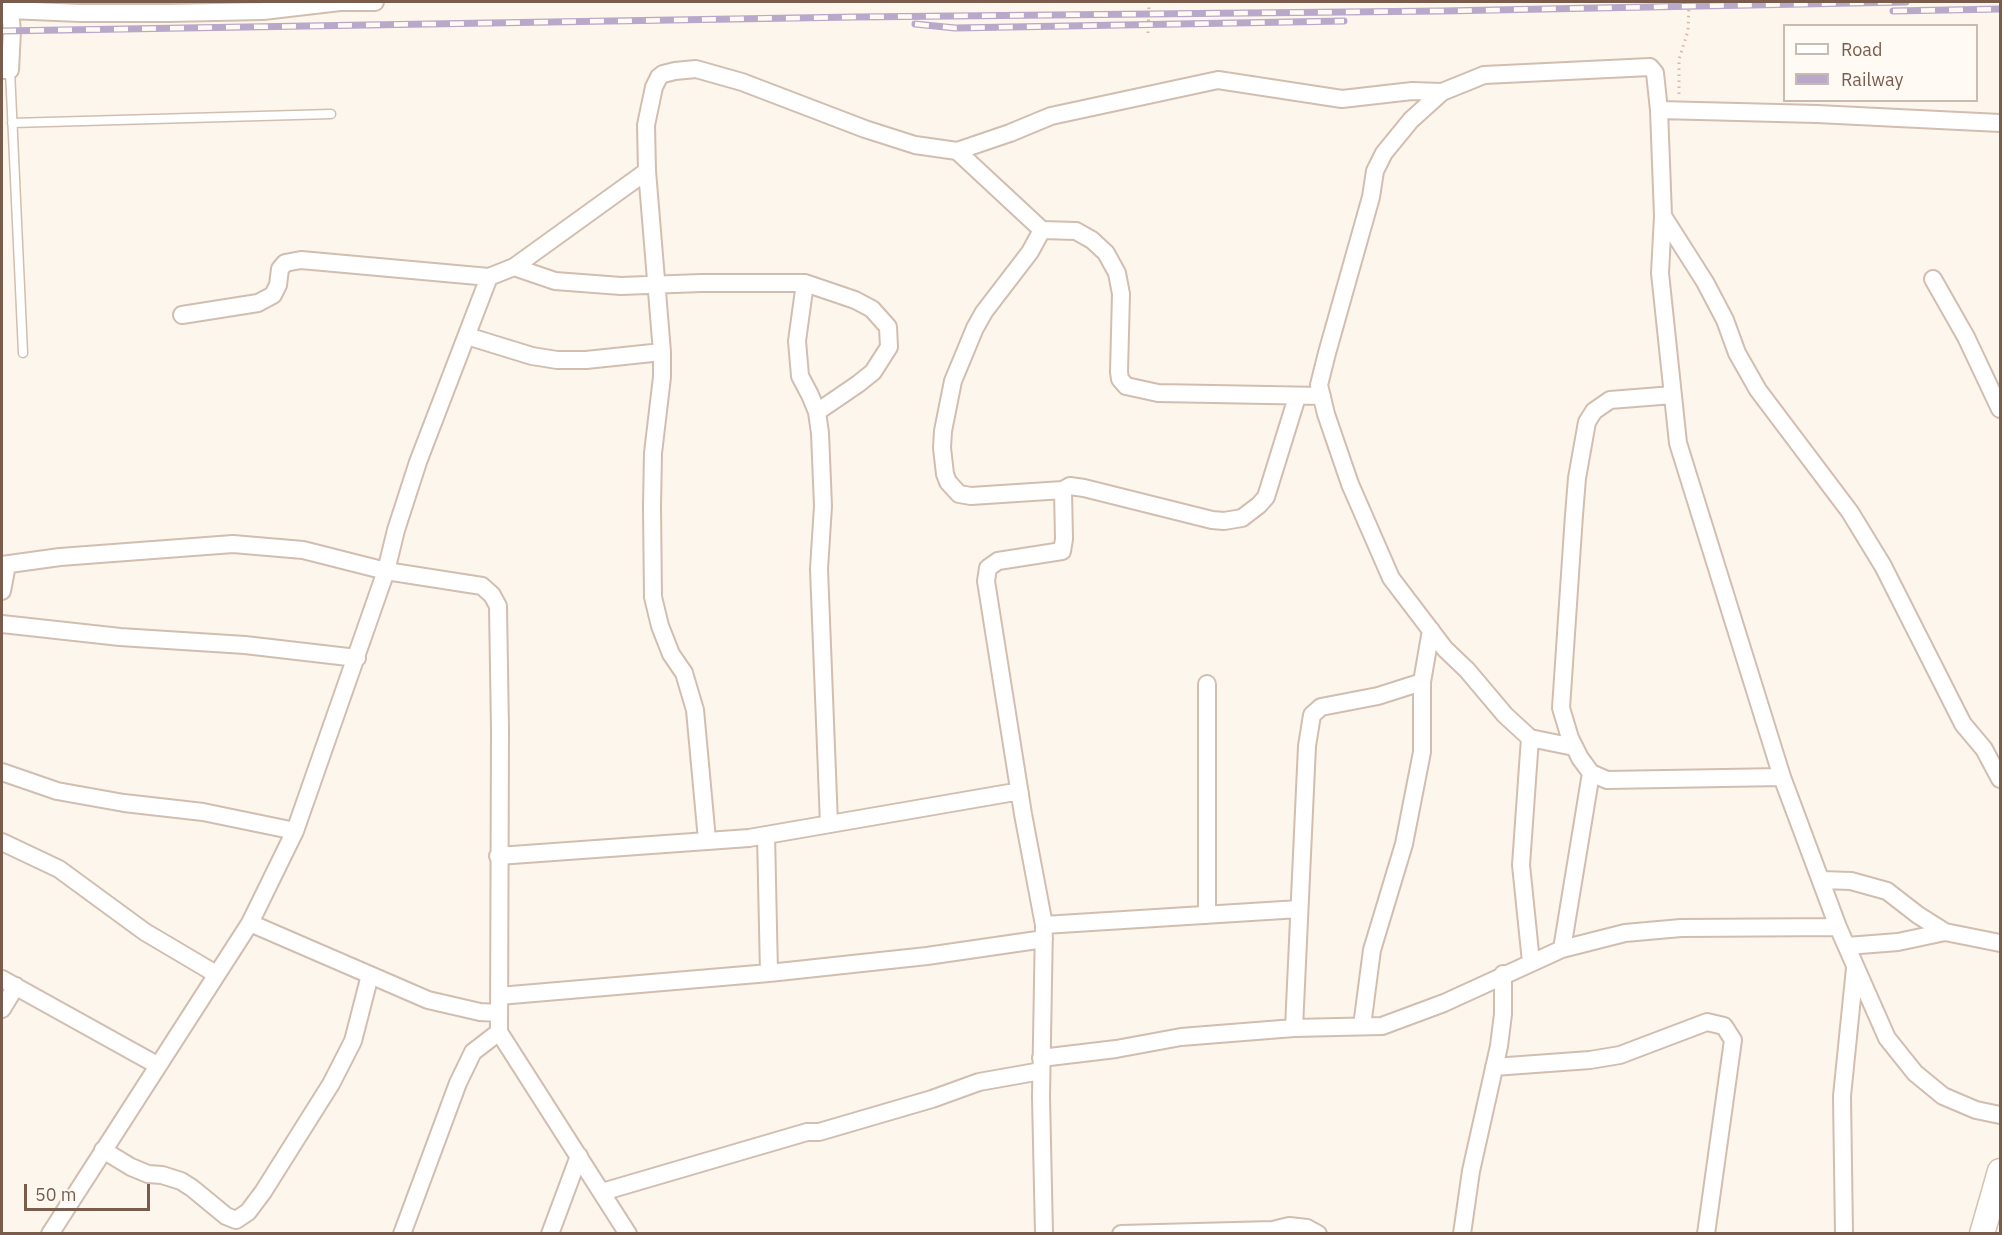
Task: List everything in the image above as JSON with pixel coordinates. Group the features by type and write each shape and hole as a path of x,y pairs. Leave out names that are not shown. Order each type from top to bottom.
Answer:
{"street":[{"path":"6,70 12,31 9,6 80,13 169,13 263,11 340,2 375,2"},
{"path":"1574,747 1530,738 1505,715 1467,670 1445,650 1391,578 1350,484 1326,414 1319,385 1371,197 1375,171 1384,153 1411,120 1442,92 1484,75 1650,67 1655,73 1659,110 1663,216 1660,273 1678,443 1782,777 1838,927 1887,1038 1914,1073 1943,1096 1976,1110 2001,1114"},
{"path":"707,840 693,701 684,673 670,654 653,597 653,453 662,377 662,352 647,171 646,125 654,87 663,74 696,69 741,82 915,146 957,151 1051,116 1218,80 1342,99 1412,91 1442,92"},
{"path":"1659,110 1817,114 2001,123"},
{"path":"957,151 1042,230 1076,231 1092,240 1106,253 1117,273 1121,294 1119,372 1120,379 1126,386 1158,393 1322,396"},
{"path":"182,315 258,303 273,295 278,285 280,269 285,263 302,260 489,277 514,267 647,171"},
{"path":"1663,216 1706,282 1725,320 1737,353 1758,390 1850,512 1883,566 1963,724 1984,749 2001,779"},
{"path":"1042,230 1030,252 984,312 953,381 942,448 945,474 948,482 959,494 971,496 1063,490 1070,486 1212,520 1242,518 1266,497 1297,397"},
{"path":"514,267 555,281 621,286 805,283 855,300 872,309 888,327 889,347 873,372 817,412"},
{"path":"50,1233 250,923 295,831 386,571 404,503 489,277"},
{"path":"1933,279 1966,337 2001,409"},
{"path":"805,283 797,341 800,376 817,412 821,456 823,506 819,569 830,824"},
{"path":"467,336 532,356 557,360 586,360 662,352"},
{"path":"1672,395 1610,400 1594,411 1587,422 1577,478 1562,708 1570,738 1591,773 1607,780 1782,777"},
{"path":"1044,1233 1041,1064 1044,932 986,581 988,568 998,561 1062,550 1064,539 1063,490"},
{"path":"2,591 4,565 60,557 233,544 303,550 386,571 482,586 492,595 498,606 500,730 499,1032 628,1233"},
{"path":"2,624 120,637 245,645 357,658"},
{"path":"1362,1026 1372,950 1404,844 1422,752 1422,682 1431,630"},
{"path":"1294,1028 1307,746 1312,715 1321,707 1378,696 1422,682"},
{"path":"1207,684 1207,915"},
{"path":"1530,738 1521,865 1531,962"},
{"path":"2,772 57,791 124,803 203,812 295,831"},
{"path":"1562,949 1591,773"},
{"path":"498,856 766,835 1020,793"},
{"path":"766,835 769,974"},
{"path":"2,842 59,868 145,932 216,974"},
{"path":"1821,880 1851,880 1887,891 1945,932 2001,943"},
{"path":"250,923 428,1000 480,1012 499,1005 927,956 1044,932 1207,915 1299,909"},
{"path":"602,1192 807,1132 819,1132 1041,1064 1181,1037 1294,1028 1382,1026 1444,1003 1503,974 1562,949 1625,933 1681,928 1838,927"},
{"path":"1847,946 1898,942 1945,932"},
{"path":"1844,1233 1842,1096 1855,967"},
{"path":"1462,1233 1471,1171 1499,1046 1503,1014 1503,974"},
{"path":"103,1150 131,1167 148,1174 162,1175 181,1181 226,1216 236,1220 248,1212 263,1192 331,1084 353,1041 369,975"},
{"path":"2,1009 9,983 158,1065"},
{"path":"1494,1067 1590,1060 1620,1055 1707,1022 1724,1026 1733,1040 1706,1233"},
{"path":"402,1233 458,1083 473,1052 499,1032"},
{"path":"550,1233 579,1156"},
{"path":"1982,1233 1999,1180"},
{"path":"1121,1233 1274,1230 1289,1226 1307,1228 1318,1233"}],"lane":[{"path":"6,70 12,123 23,353"},
{"path":"12,123 331,114"}],"path":[{"path":"1678,111 1679,59 1688,31 1689,2"},
{"path":"1148,33 1149,5"}],"railway":[{"path":"2,31 855,17 1442,11 1906,2"},
{"path":"1893,11 2000,9"},
{"path":"915,24 955,28 1344,21"}]}
